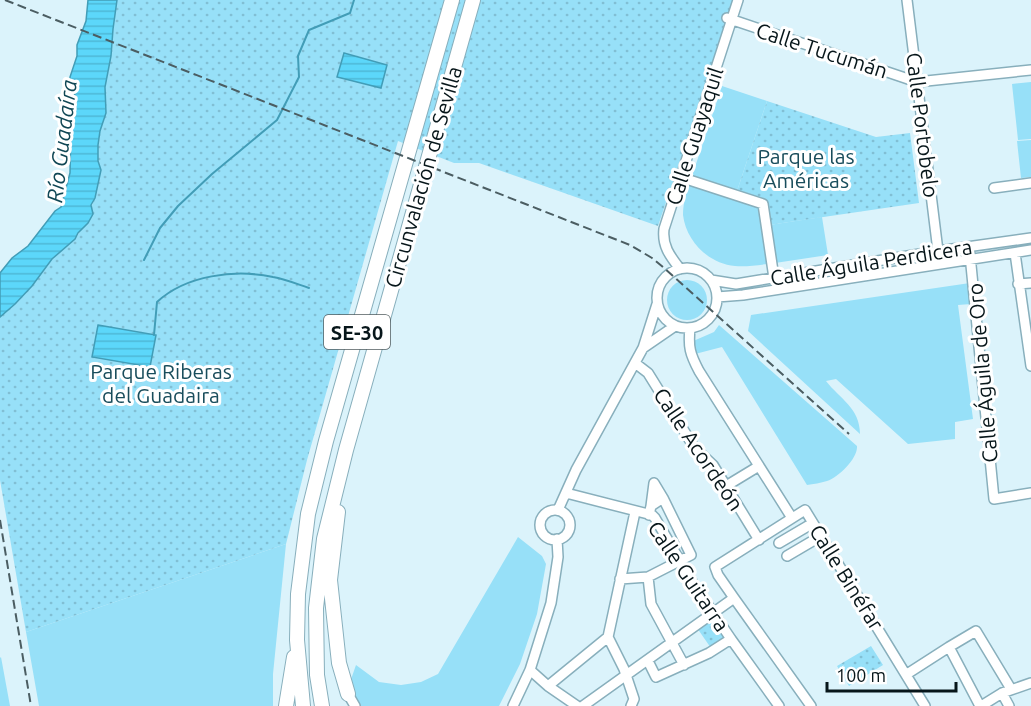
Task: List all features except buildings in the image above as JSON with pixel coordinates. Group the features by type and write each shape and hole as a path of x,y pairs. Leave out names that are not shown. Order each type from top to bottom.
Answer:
{"highway":[{"name":"Circunvalación de Sevilla","path":"303,706 297,640 298,594 308,514 326,441 452,0"},
{"name":"Circunvalación de Sevilla","path":"322,706 317,675 316,608 324,539 346,450 472,0"},
{"path":"346,450 330,580 339,663 351,700"},
{"path":"286,706 297,640"}],"street":[{"name":"Calle Guayaquil","path":"680,269 668,252 663,238 664,229 729,19 738,0"},
{"name":"Calle Portobelo","path":"908,0 938,251"},
{"name":"Calle Tucumán","path":"729,19 917,82"},
{"path":"917,82 1031,70"},
{"path":"680,177 763,204 774,278"},
{"path":"994,188 1031,183"},
{"name":"Calle Águila Perdicera","path":"711,280 736,284 1031,238"},
{"name":"Calle Águila de Oro","path":"969,247 994,499 1031,493"},
{"name":"Calle Águila Perdicera","path":"717,297 743,295 1031,250"},
{"path":"1015,253 1031,366"},
{"path":"689,268 705,274 711,280 717,297 716,306 712,314 699,326 682,328 675,326 660,314 657,304 659,286 671,272 689,268"},
{"path":"1018,284 1031,283"},
{"path":"558,510 576,470 643,348 657,304"},
{"path":"643,348 675,326"},
{"path":"690,328 688,344 699,371 792,518 714,567 812,706"},
{"name":"Calle Acordeón","path":"635,363 648,373 694,447 708,459 759,540"},
{"path":"726,486 759,466"},
{"path":"620,579 648,577 691,555 654,483 650,510"},
{"name":"Calle Guitarra","path":"566,493 635,512 650,510 713,613 779,706"},
{"path":"650,510 663,498"},
{"path":"558,510 567,516 570,525 567,534 563,537 549,538 540,528 540,523 544,514 558,510"},
{"name":"Calle Binéfar","path":"792,518 805,510 925,706"},
{"path":"631,706 634,699 626,675 608,637 635,512"},
{"path":"779,543 813,523"},
{"path":"787,556 821,536"},
{"path":"513,706 530,670 553,591 558,557 557,539"},
{"path":"648,577 651,604 684,665"},
{"path":"583,706 734,598"},
{"path":"906,674 976,631 1011,689"},
{"path":"548,686 608,637"},
{"path":"648,661 656,677 709,653 731,639"},
{"path":"950,648 980,706 1002,693 1031,683"},
{"path":"530,670 577,706"},
{"path":"1002,693 1008,706"}],"green space":[{"name":"Parque Riberas del Guadaira","path":"117,0 734,0 658,226 479,163 454,163 398,141 307,460 286,544 26,632 0,480 0,317 32,286 52,259 75,239 82,229 95,198 101,170 98,161 98,145 106,113 105,87"},
{"path":"1031,82 1031,139 1018,140 1012,84"},
{"path":"722,86 767,101 737,191 692,176"},
{"name":"Parque las Américas","path":"767,101 876,137 910,133 919,203 769,225 766,200 737,191"},
{"path":"1031,140 1031,177 1021,178 1017,141"},
{"path":"689,183 758,207 768,264 735,266 725,264 700,250 689,234 683,215"},
{"path":"822,217 828,255 775,263 769,225"},
{"path":"687,280 695,281 701,286 706,292 706,308 701,314 695,319 687,320 679,319 673,314 668,308 667,300 668,292 673,286 679,281"},
{"path":"970,283 971,304 958,305 973,419 955,422 955,439 908,444 836,379 826,381 857,417 860,434 748,331 751,315"},
{"path":"719,325 857,446 851,461 837,476 827,481 807,485 722,347 695,354 691,342 714,332"},
{"path":"518,537 542,556 546,564 537,614 520,664 499,706 360,706 349,685 356,665 379,682 401,685 421,682 438,674"},
{"path":"286,544 273,674 273,706 39,706 26,632"},
{"path":"713,613 731,639 713,651 695,625"},
{"path":"871,646 883,665 849,686 837,666"},
{"path":"1,657 10,706 0,706"}],"shaded area":[{"path":"88,0 117,0 105,87 106,113 98,145 98,161 101,170 95,198 91,205 93,214 75,239 52,259 32,286 0,317 0,273 12,258 28,246 55,211 61,207 70,173 71,123 76,97 71,88 70,77 77,56 77,45 86,21"},
{"path":"344,53 387,65 381,88 337,77"},
{"path":"98,325 156,335 150,367 92,357"}],"waterway":[{"path":"144,260 160,228 178,206 212,174 277,120 299,77 298,56 309,30 350,13 354,0"},
{"path":"154,335 157,302 169,293 196,280 227,274 258,275 282,279 309,288"}],"railway":[{"path":"5,0 630,245 663,267 849,434"},
{"path":"0,520 31,706"}],"water label":[{"name":"Río Guadaíra","path":"61,141"}]}
